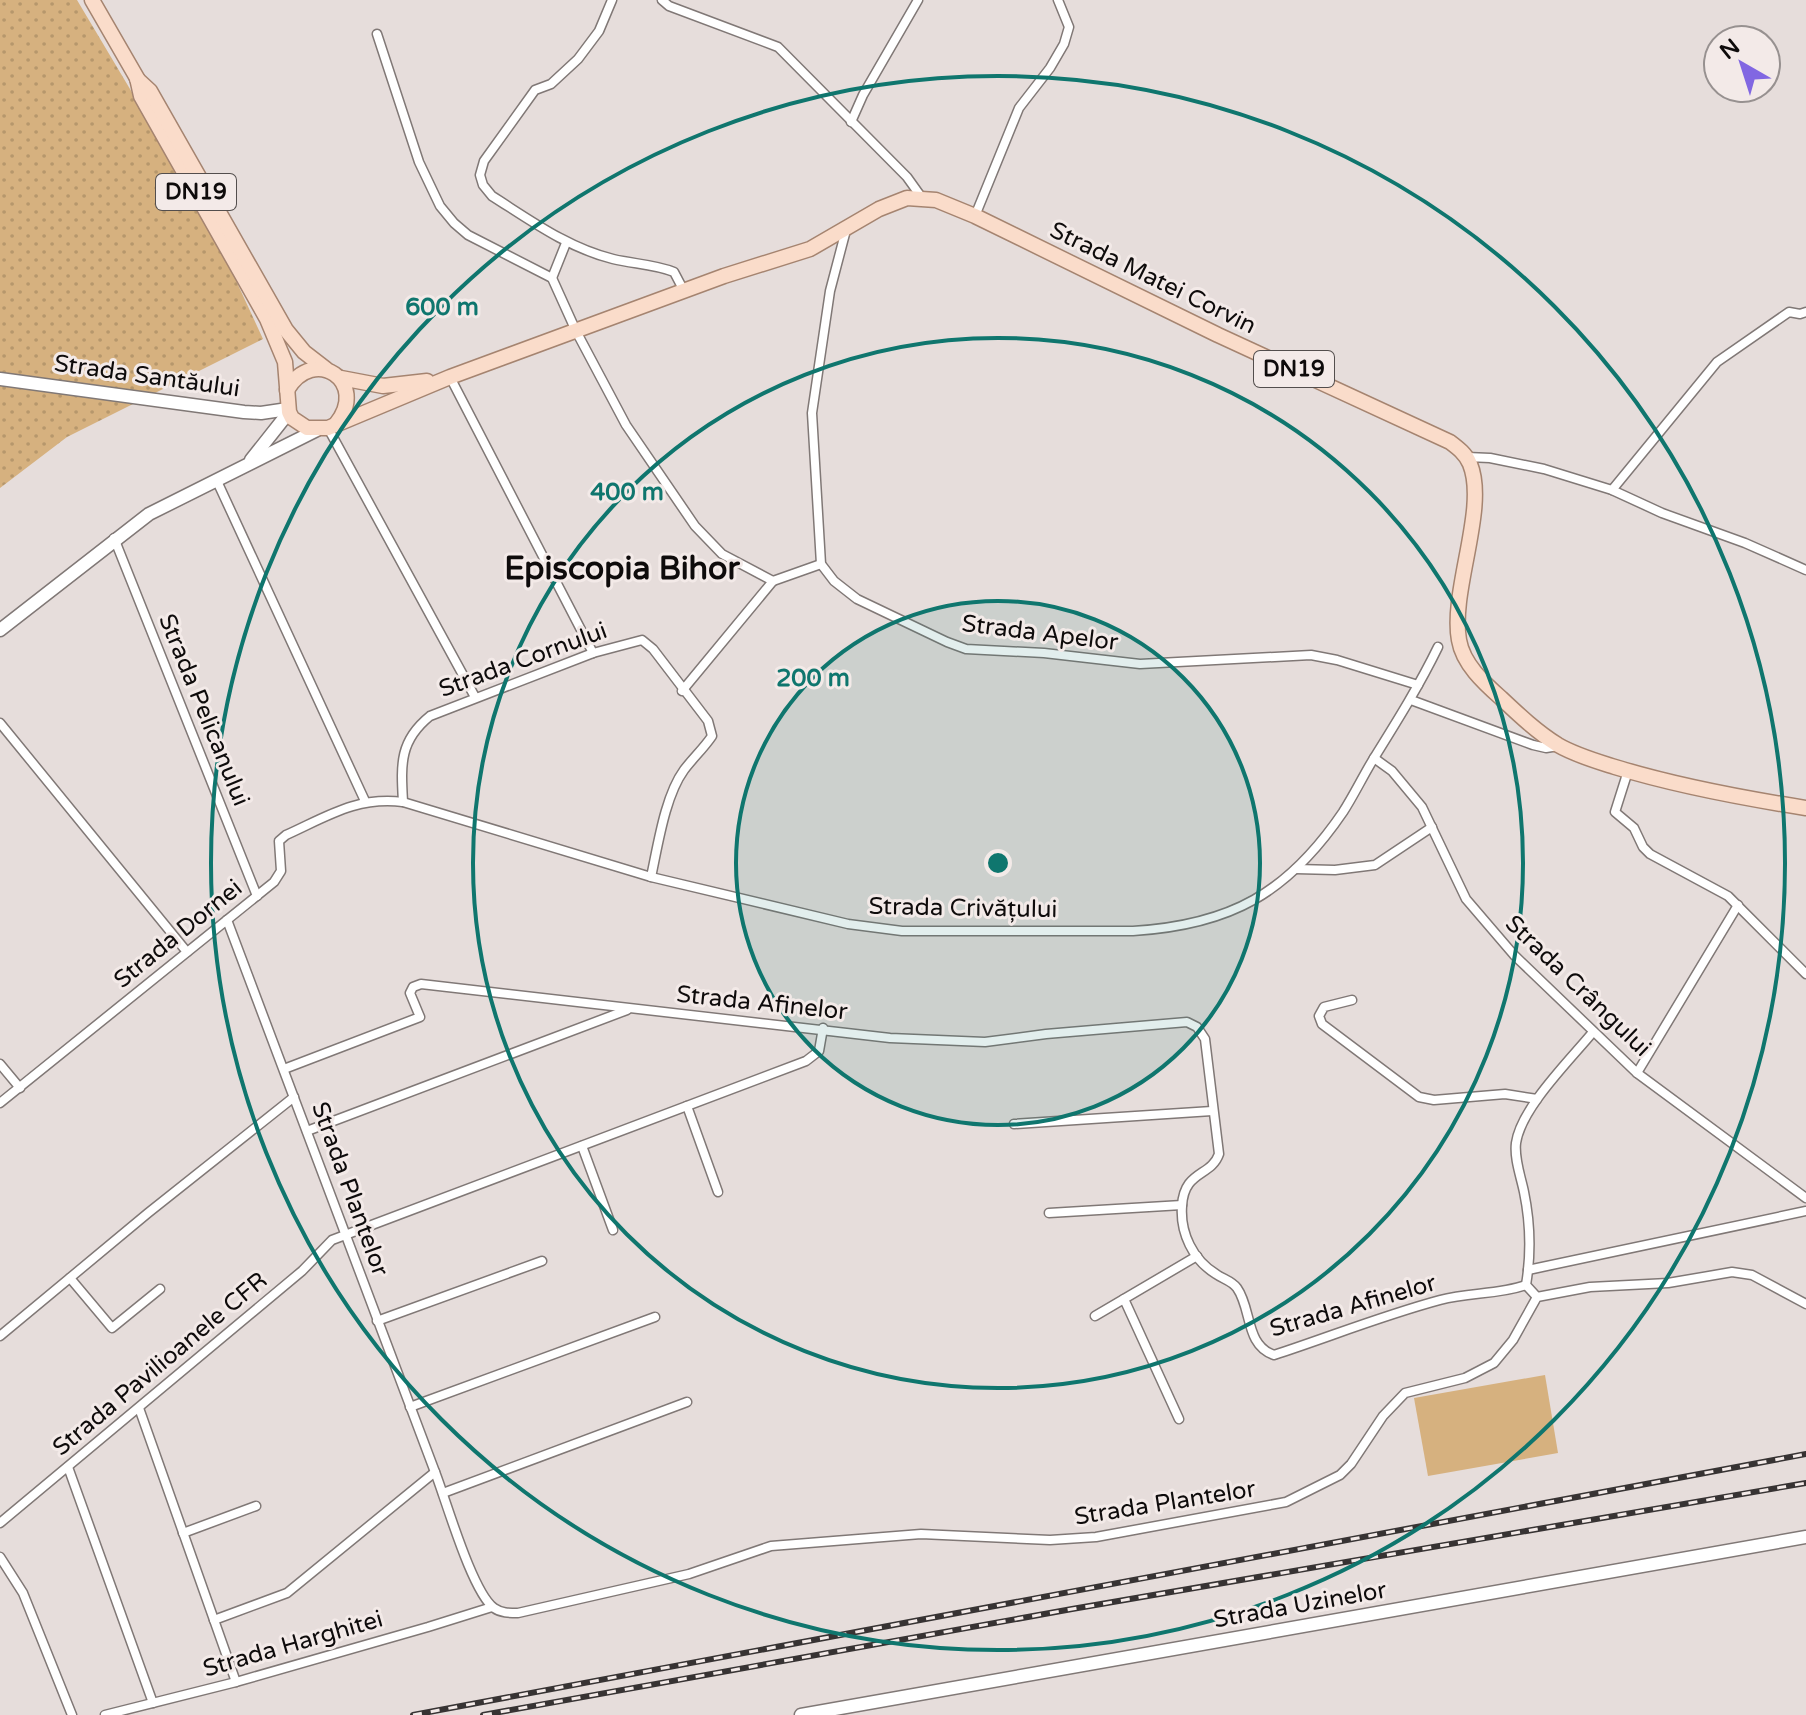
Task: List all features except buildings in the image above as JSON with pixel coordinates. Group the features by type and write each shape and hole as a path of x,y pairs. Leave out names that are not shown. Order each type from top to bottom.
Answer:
{"main road":[{"name":"DN19","path":"92,0 137,78 150,91 286,330 304,352 341,378 383,386 446,378"},
{"name":"DN19","path":"137,78 141,96 267,319 285,362 288,411"},
{"name":"DN19","path":"327,427 446,378 684,291 810,249 879,209 907,198 922,198"},
{"name":"Strada Matei Corvin","path":"922,198 936,200 975,216 1218,335 1439,436 1460,449 1466,457"},
{"path":"287,390 303,373 326,369"},
{"path":"288,411 300,425 327,427 346,410 348,401 341,378"},
{"path":"1466,457 1471,468 1473,505 1457,613 1459,641 1474,671 1490,688 1559,745 1628,771 1755,800 1806,808"}],"street":[{"path":"612,0 599,31 578,59 551,84 535,90 484,161 480,175 492,196 566,243 612,259 674,272 684,291"},
{"path":"662,0 669,6 778,47 907,177 922,198"},
{"path":"851,122 863,95 918,0"},
{"path":"975,216 1019,108 1064,44 1069,27 1058,0"},
{"path":"377,34 419,162 440,206 468,235 552,278 626,425 695,526 722,554 773,581"},
{"path":"682,691 773,581 821,564 812,413 830,291 846,230"},
{"path":"552,278 566,243"},
{"path":"1612,490 1717,362 1789,312 1804,316"},
{"path":"446,378 593,653"},
{"name":"Strada Santăului","path":"0,379 244,412 288,411"},
{"path":"247,465 288,411"},
{"path":"0,630 114,538 149,514 327,427 475,697"},
{"path":"1466,457 1490,458 1544,469 1612,490 1806,570"},
{"path":"216,479 365,801"},
{"name":"Strada Pelicanului","path":"114,538 257,896"},
{"name":"Strada Apelor","path":"821,564 834,581 857,599 966,649 1044,653 1140,664 1311,655 1418,685"},
{"name":"Strada Cornului","path":"403,802 406,742 417,726 430,716 593,653 642,640 653,649 682,691 708,721 712,736 678,782 657,847 651,877"},
{"name":"Strada Crivățului","path":"365,801 403,802 651,877 804,915 902,931 1133,931 1194,924 1228,914 1261,896 1310,856 1343,811 1411,700 1438,647"},
{"path":"1411,700 1533,745 1546,748 1559,745"},
{"path":"0,723 187,952"},
{"name":"Strada Crângului","path":"1374,758 1392,771 1409,790 1478,915 1514,955 1637,1073 1806,1198"},
{"path":"1628,771 1615,812 1634,828 1643,847 1650,854 1718,889 1806,974"},
{"name":"Strada Dornei","path":"0,1103 278,877 281,871 279,841 286,835 365,801"},
{"path":"1296,869 1335,870 1375,865 1432,827"},
{"path":"1637,1073 1738,905"},
{"name":"Strada Plantelor","path":"227,920 461,1548 492,1607 503,1613 518,1613 689,1574 771,1546 921,1534 1050,1540 1096,1537 1286,1502 1340,1475 1351,1464 1383,1416 1405,1393 1465,1378 1494,1363 1513,1340 1537,1297"},
{"name":"Strada Afinelor","path":"284,1069 420,1017 410,993 413,987 421,984 890,1038 959,1043 1187,1022 1197,1027 1205,1039 1219,1154 1210,1167 1194,1175 1182,1205"},
{"path":"1352,1000 1324,1007 1319,1016 1322,1024 1419,1097 1434,1100 1505,1094 1537,1099"},
{"path":"307,1131 631,1009"},
{"path":"343,1234 806,1061 819,1051 823,1028"},
{"path":"1593,1032 1537,1099 1515,1147 1527,1207 1526,1285 1537,1297 1590,1287 1668,1283 1732,1272 1752,1275 1806,1304"},
{"path":"0,1064 20,1088"},
{"path":"0,1336 294,1097"},
{"path":"687,1106 718,1192"},
{"path":"1014,1124 1212,1111"},
{"path":"582,1146 613,1230"},
{"path":"1049,1213 1182,1205 1185,1235 1197,1256 1095,1316"},
{"path":"1528,1270 1806,1211"},
{"name":"Strada Pavilioanele CFR","path":"0,1523 302,1271 332,1240 343,1234"},
{"name":"Strada Afinelor","path":"1197,1256 1207,1267 1235,1286 1258,1345 1274,1355 1441,1300 1473,1293 1505,1293 1526,1285"},
{"path":"377,1321 542,1261"},
{"path":"70,1278 112,1328 160,1289"},
{"path":"1124,1299 1179,1419"},
{"path":"410,1407 655,1317"},
{"path":"443,1493 687,1402"},
{"path":"139,1408 236,1682"},
{"path":"68,1467 153,1703"},
{"path":"214,1620 287,1593 435,1472"},
{"path":"183,1533 256,1506"},
{"name":"Strada Uzinelor","path":"801,1715 1806,1537"},
{"path":"0,1557 23,1593 72,1715"},
{"name":"Strada Harghitei","path":"105,1715 236,1682 492,1607"}],"shaded area":[{"path":"0,0 77,0 208,220 263,339 67,437 0,488"},
{"path":"1545,1375 1558,1453 1428,1476 1414,1398"}],"railway":[{"path":"413,1715 1806,1454"},
{"path":"483,1715 1072,1609 1806,1483"}],"district":[{"name":"Episcopia Bihor","path":"622,569"}]}
